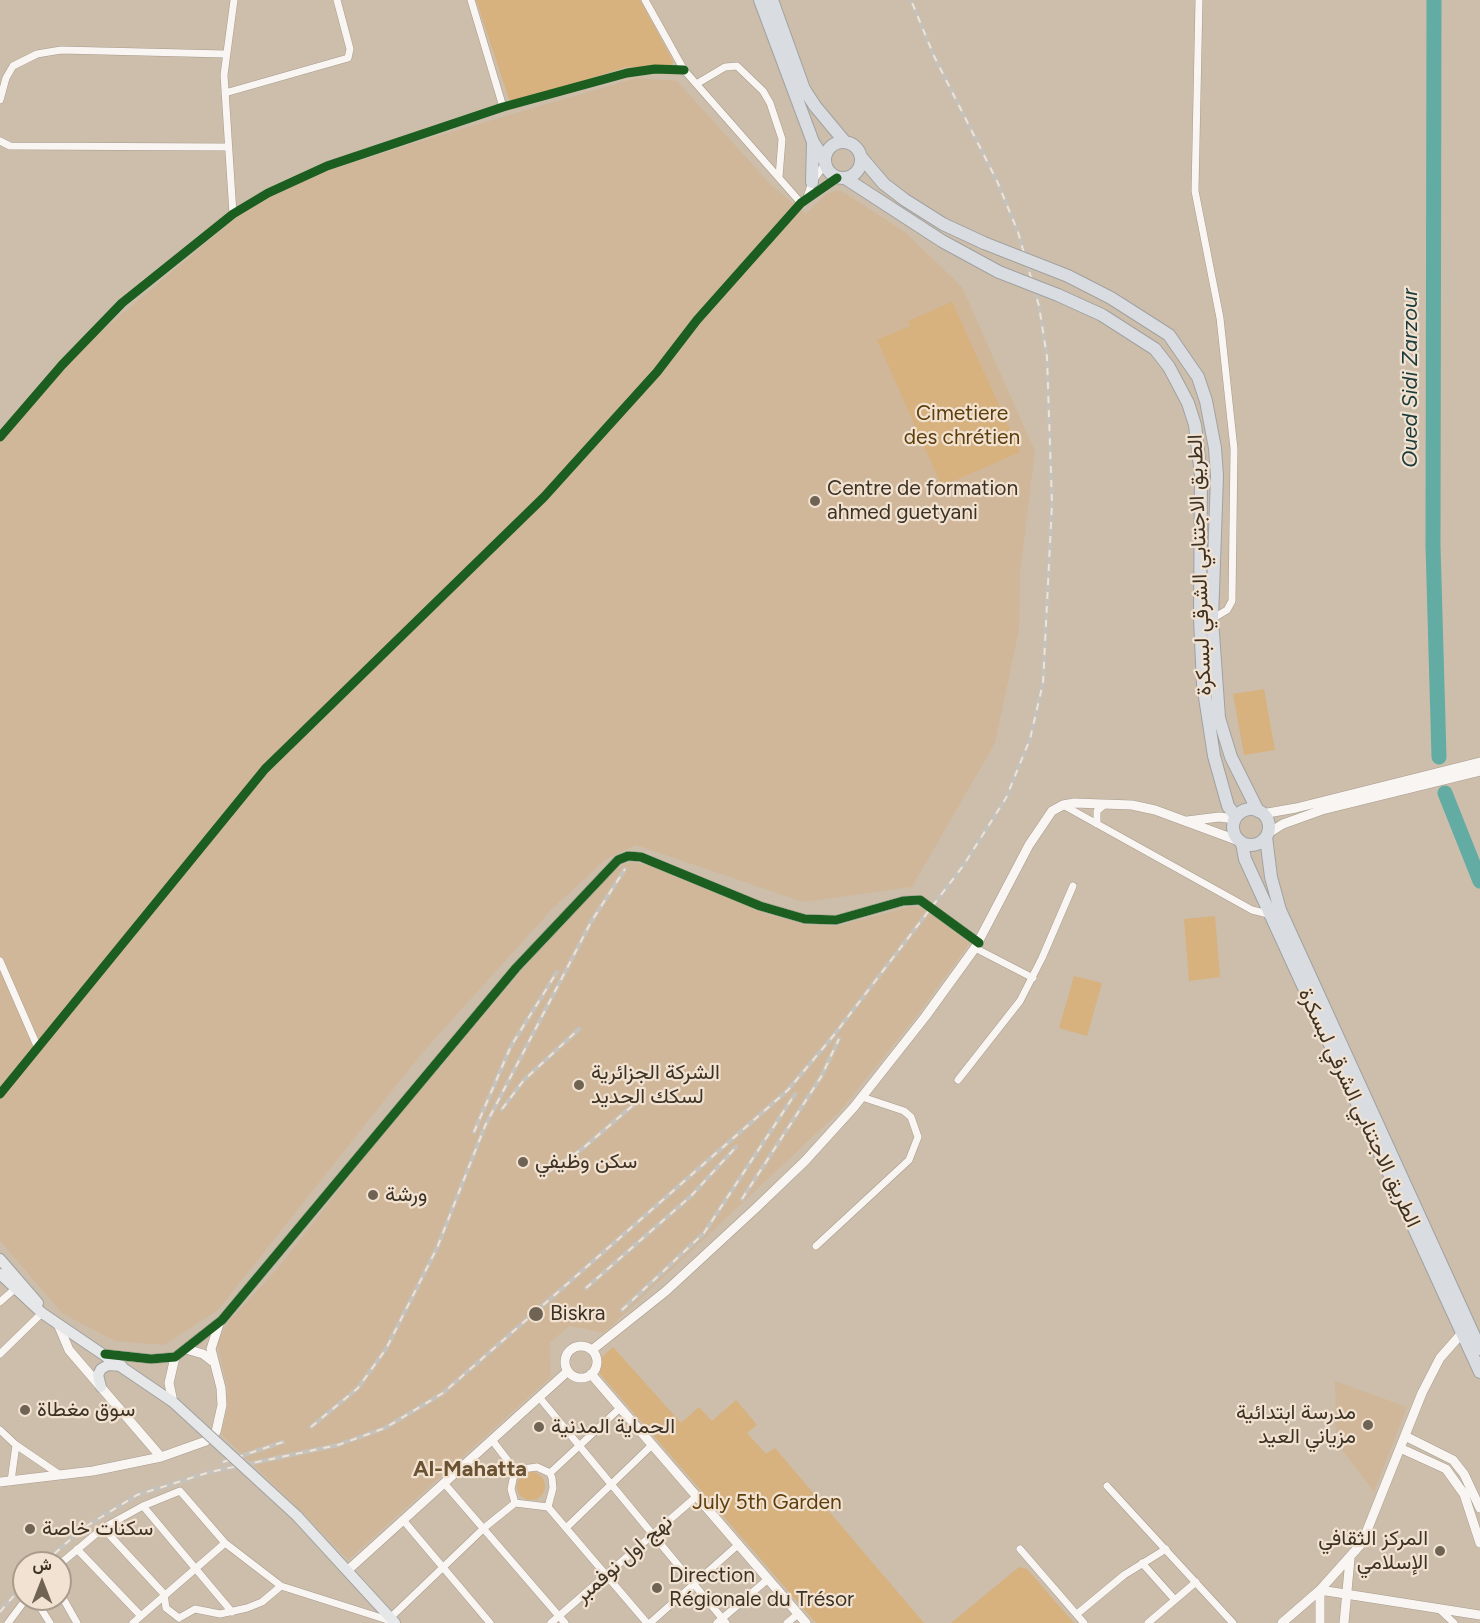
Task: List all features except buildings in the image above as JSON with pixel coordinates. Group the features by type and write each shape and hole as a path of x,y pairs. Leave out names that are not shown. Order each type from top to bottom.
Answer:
{"highway":[{"path":"760,0 813,142 831,175 841,178 858,171 861,157 858,150 845,142 804,89 772,0"},
{"path":"812,182 813,142"},
{"path":"825,162 828,149 839,142 845,142"},
{"name":"الطريق الاجتنابي الشرقي لبسكرة","path":"861,157 884,184 944,224 984,243 1068,276 1130,308 1169,335 1198,377 1211,422 1217,476 1212,619 1219,718 1231,758 1260,812"},
{"name":"الطريق الاجتنابي الشرقي لبسكرة","path":"841,178 942,241 999,272 1102,315 1155,349 1169,367 1188,404 1195,425 1201,475 1200,618 1203,684 1214,756 1228,806 1235,818"},
{"path":"1248,810 1260,812 1268,823 1266,836 1258,844 1241,842 1234,833 1235,818 1248,810"},
{"name":"الطريق الاجتنابي الشرقي لبسكرة","path":"1266,836 1271,877 1280,910 1480,1349"},
{"name":"الطريق الاجتنابي الشرقي لبسكرة","path":"1241,842 1245,859 1480,1372"}],"main road":[{"path":"0,1259 18,1287"},
{"path":"0,1274 18,1287 49,1316 173,1402 297,1516 348,1570 389,1621"},
{"path":"101,1387 98,1375 101,1369 108,1365 123,1366"}],"street":[{"path":"233,214 225,93 225,54 234,0"},
{"path":"225,93 348,58 350,49 337,0"},
{"path":"471,0 503,107"},
{"path":"645,0 684,70 698,83 801,203"},
{"path":"1199,0 1195,191 1220,318 1234,449 1232,601 1227,610 1212,619"},
{"path":"0,100 6,78 13,66 37,54 61,50 225,54"},
{"path":"698,83 724,68 737,66 763,91 770,103 782,139 779,177"},
{"path":"0,437 62,365 122,303 233,214 286,183 327,166 503,107 627,73 655,69 684,70"},
{"path":"0,141 10,146"},
{"path":"0,148 10,146 228,147"},
{"path":"807,198 812,182 825,162"},
{"path":"0,1094 106,961 265,769 543,497 644,387 711,303 801,203 841,178"},
{"path":"1260,812 1296,808 1480,762"},
{"path":"1266,836 1300,816 1480,771"},
{"path":"1097,824 1097,811 1107,803"},
{"path":"592,1350 666,1291 756,1208 805,1161 862,1097 946,990 977,945 1046,816 1063,805 1107,803 1155,810 1241,842"},
{"path":"1063,805 1245,906 1272,915"},
{"path":"1185,821 1219,817 1235,818"},
{"path":"105,1354 151,1359 175,1357 222,1320 516,968 618,860 628,856 641,857 760,906 805,919 836,920 903,901 920,900 977,945 1033,978"},
{"path":"958,1080 1006,1020 1033,978 1073,886"},
{"path":"0,961 38,1048"},
{"path":"816,1246 909,1160 918,1137 911,1117 904,1111 862,1097"},
{"path":"1,1298 18,1287"},
{"path":"0,1354 49,1316 69,1350 161,1457"},
{"path":"0,1482 63,1476 161,1457 206,1441 216,1432 222,1405 221,1388 212,1361 212,1342 222,1320"},
{"path":"1282,1623 1320,1590 1350,1559 1370,1526 1422,1394 1440,1358 1462,1334"},
{"path":"583,1346 592,1350 597,1365 591,1374 581,1378 568,1371 566,1356 573,1348 583,1346"},
{"path":"186,1349 203,1354 212,1361"},
{"path":"173,1402 169,1383 175,1357"},
{"path":"348,1570 568,1371"},
{"path":"591,1374 806,1623"},
{"path":"539,1397 722,1621 768,1579"},
{"path":"550,1473 621,1408"},
{"path":"0,1430 16,1445 63,1476"},
{"path":"1405,1436 1453,1460 1474,1491 1480,1508"},
{"path":"492,1440 515,1470 511,1489 515,1503"},
{"path":"11,1481 16,1445"},
{"path":"567,1527 652,1445"},
{"path":"1400,1448 1446,1469 1464,1494 1480,1543"},
{"path":"515,1470 537,1467 550,1473"},
{"path":"548,1507 553,1488 550,1473"},
{"path":"444,1483 565,1623"},
{"path":"1107,1486 1233,1623"},
{"path":"72,1553 103,1528 143,1506 180,1491 225,1543 281,1586 389,1621 484,1528 515,1503 548,1507 648,1623 739,1544"},
{"path":"1464,1494 1474,1491"},
{"name":"نهج اول نوفمبر","path":"551,1623 697,1496"},
{"path":"143,1506 232,1612"},
{"path":"403,1520 490,1623"},
{"path":"103,1528 164,1594 166,1608 180,1621 195,1609 220,1614 262,1602 281,1586"},
{"path":"133,1623 225,1543"},
{"path":"77,1549 140,1615"},
{"path":"1020,1549 1084,1623"},
{"path":"1077,1614 1142,1563 1166,1549"},
{"path":"1344,1623 1350,1559"},
{"path":"1142,1563 1175,1600"},
{"path":"1148,1623 1196,1582"},
{"path":"1320,1590 1480,1615"},
{"path":"1320,1590 1320,1623"},
{"path":"1438,1608 1454,1623"},
{"path":"788,1623 798,1614"}],"shaded area":[{"path":"636,78 677,81 771,185 806,214 827,193 840,190 905,232 962,287 1035,451 1020,573 1019,630 995,743 912,887 803,902 636,845 605,860 553,908 422,1053 218,1310 164,1345 115,1341 63,1314 0,1241 0,441 72,356 257,200 312,176 434,137"},
{"path":"630,862 647,865 766,914 807,925 838,926 908,907 921,907 970,943 915,1018 840,1111 604,1333 569,1326 550,1343 551,1377 348,1560 221,1434 227,1412 227,1387 217,1343 228,1322 278,1268 366,1155 520,972 615,870"},
{"name":"مدرسة ابتدائية مزياني العيد","path":"1335,1381 1407,1407 1374,1492 1336,1442"}],"green space":[{"path":"476,0 640,0 673,61 672,67 627,67 513,102 509,99"},
{"name":"Cimetiere des chrétien","path":"952,302 1020,452 942,486 877,340 910,326 908,321"},
{"path":"1264,689 1275,750 1244,755 1233,694"},
{"path":"1215,916 1220,977 1189,981 1184,919"},
{"path":"1074,976 1102,983 1087,1036 1059,1028"},
{"name":"July 5th Garden","path":"613,1347 681,1423 699,1407 712,1421 736,1400 757,1425 747,1433 766,1454 775,1448 924,1623 816,1623 600,1374 601,1358"},
{"path":"531,1472 541,1476 545,1486 541,1496 531,1500 521,1496 517,1486 521,1476"},
{"path":"1019,1567 1027,1569 1074,1623 951,1623"}],"waterway":[{"name":"Oued Sidi Zarzour","path":"1434,0 1433,545 1439,757"},
{"name":"Oued Sidi Zarzour","path":"1445,793 1480,881"}],"railway":[{"path":"57,1551 82,1529 137,1495 210,1472 338,1445 385,1428 443,1393 788,1090 834,1035 963,866 1006,798 1030,739 1043,683 1052,504 1047,357 1039,306 1018,232 997,181 934,56 911,0"},
{"path":"311,1427 358,1388 386,1349 437,1248 485,1126 591,922 625,869"},
{"path":"474,1132 511,1046 557,972"},
{"path":"502,1109 524,1080 579,1029"},
{"path":"742,1199 821,1077 839,1039"},
{"path":"622,1310 704,1233 795,1094"},
{"path":"550,1171 582,1149 638,1101"},
{"path":"586,1288 691,1196 736,1147"},
{"path":"223,1462 283,1442"},
{"path":"0,1612 12,1598"}],"cycle path":[{"path":"0,437 62,365 122,303 233,214 268,193 327,166 503,107 627,73 655,69 684,70"},
{"path":"0,1094 265,769 544,497 657,372 697,320 801,203 837,178"},
{"path":"105,1354 151,1359 175,1357 222,1320 516,968 618,860 628,856 641,857 760,906 805,919 836,920 903,901 920,900 979,943"}],"place":[{"name":"Centre de formation ahmed guetyani","path":"815,501"},
{"name":"الشركة الجزائرية لسكك الحديد","path":"579,1085"},
{"name":"سكن وظيفي","path":"523,1162"},
{"name":"ورشة","path":"373,1195"},
{"name":"Biskra","path":"536,1314"},
{"name":"سوق مغطاة","path":"25,1410"},
{"name":"مدرسة ابتدائية مزياني العيد","path":"1368,1425"},
{"name":"الحماية المدنية","path":"539,1427"},
{"name":"سكنات خاصة","path":"30,1529"},
{"name":"المركز الثقافي الإسلامي","path":"1440,1551"},
{"name":"Direction Régionale du Trésor","path":"657,1588"}],"district":[{"name":"Al-Mahatta","path":"470,1470"}]}
